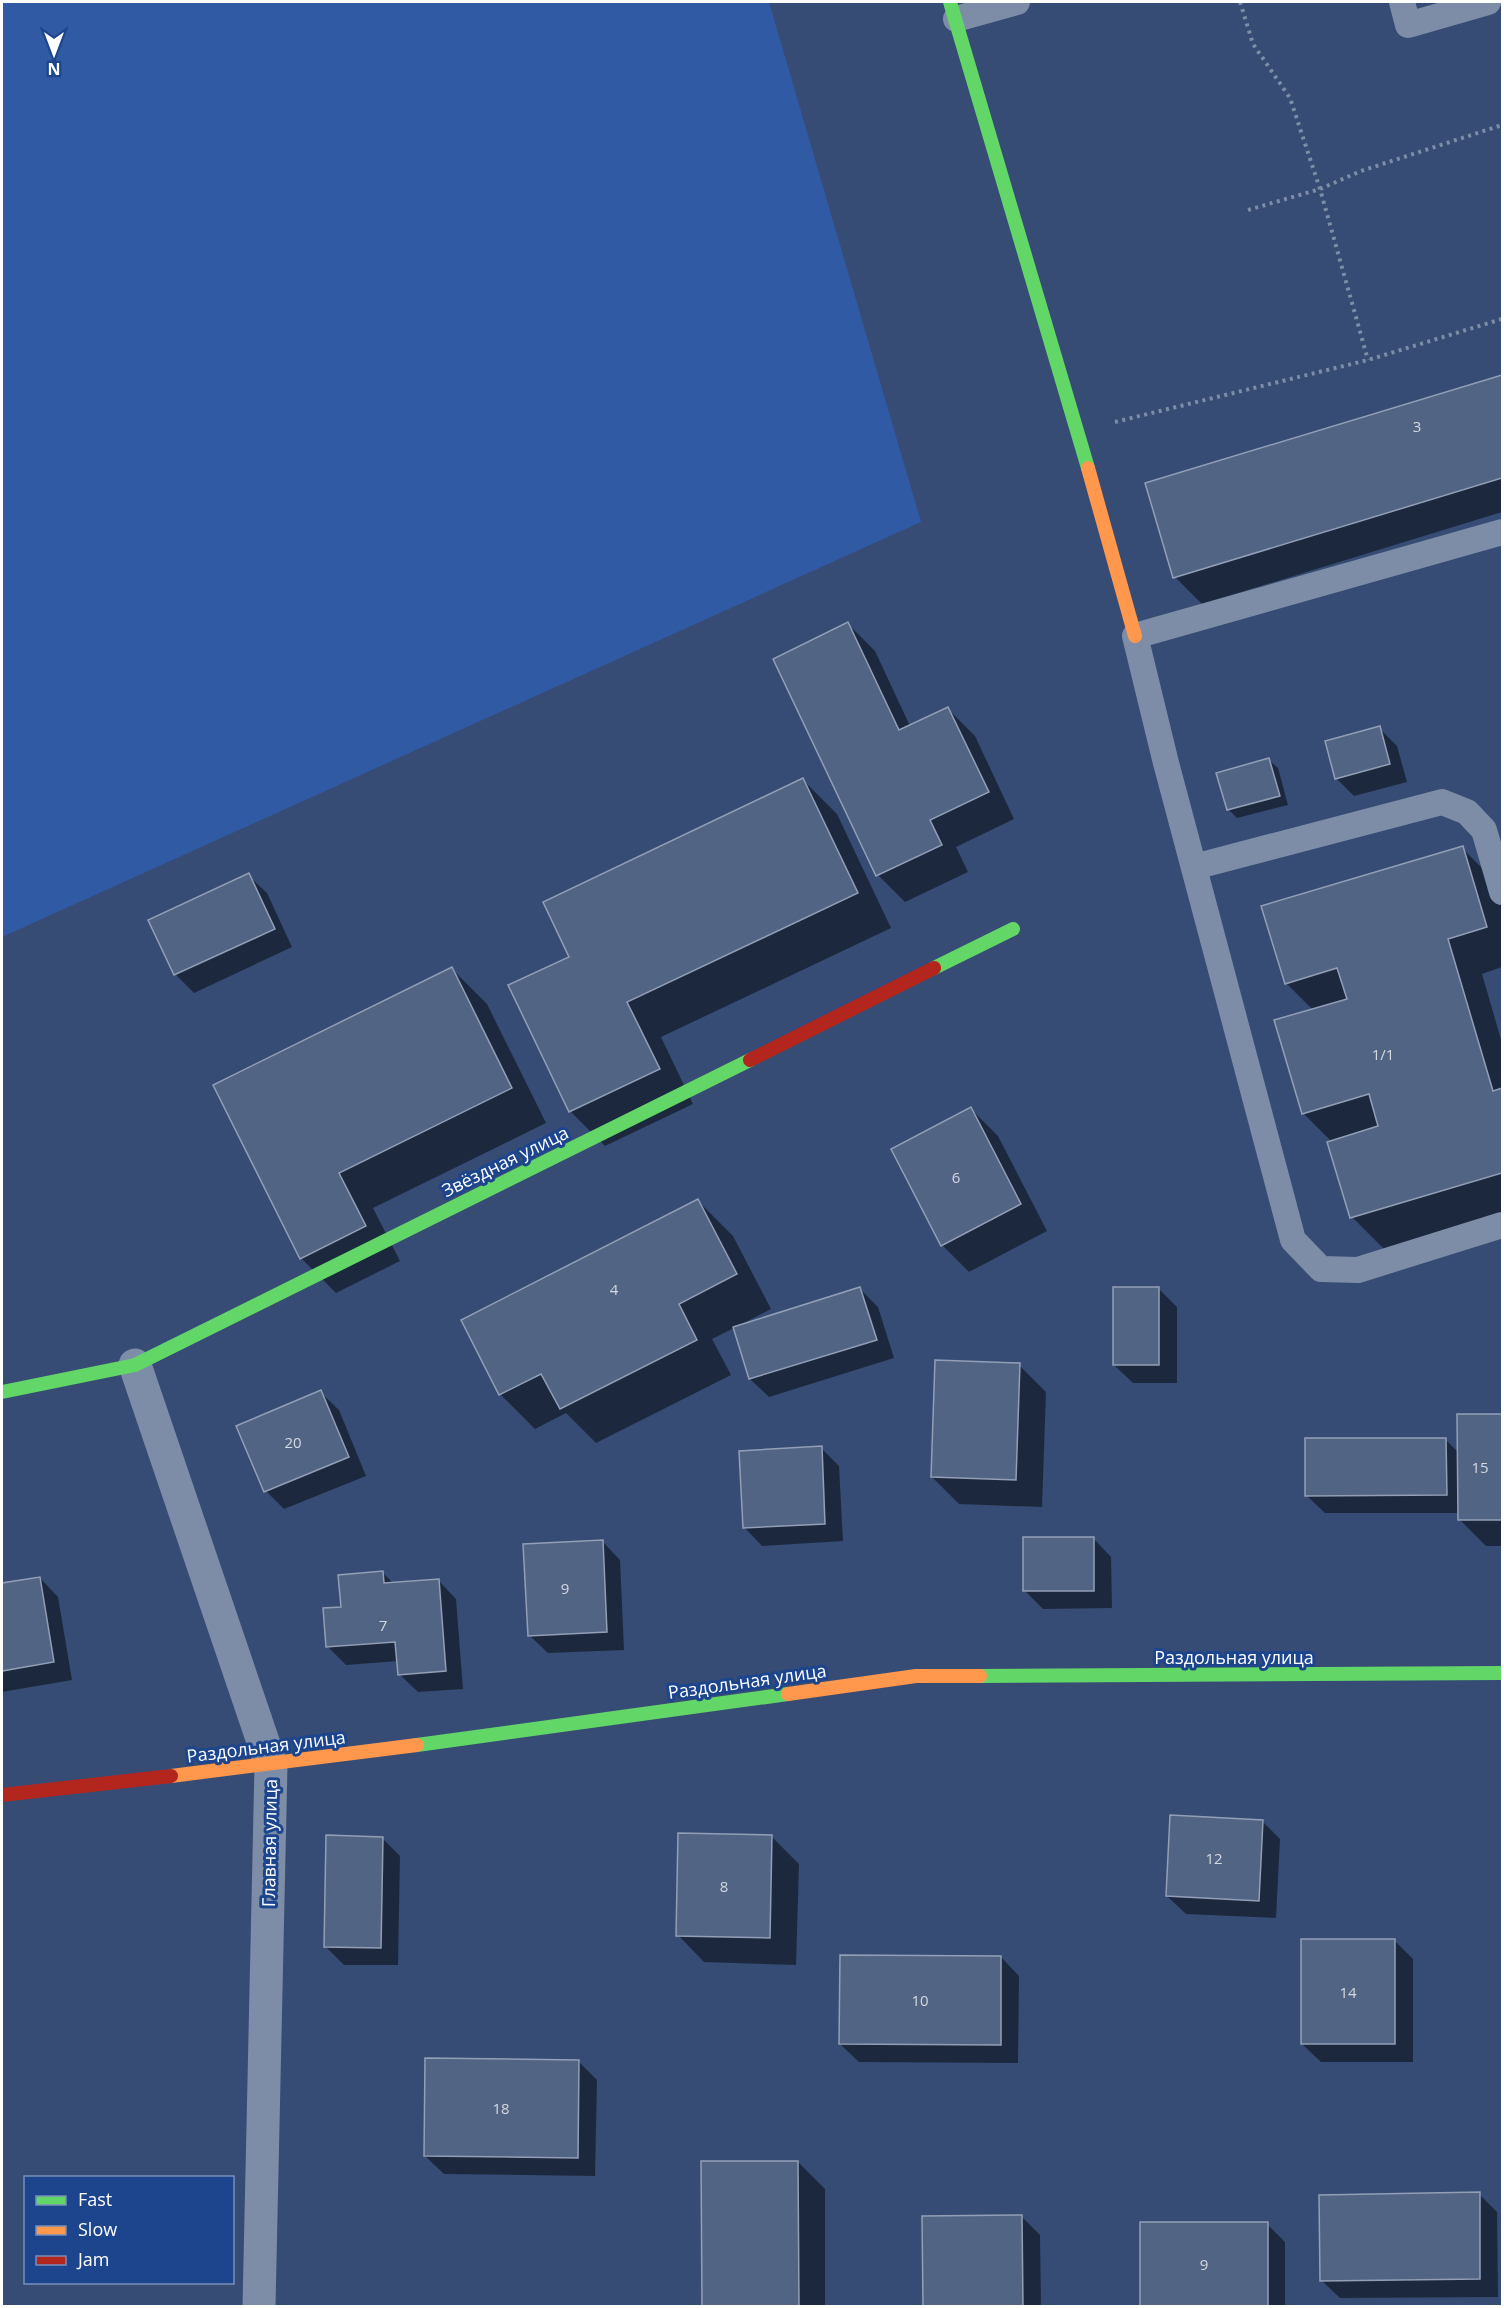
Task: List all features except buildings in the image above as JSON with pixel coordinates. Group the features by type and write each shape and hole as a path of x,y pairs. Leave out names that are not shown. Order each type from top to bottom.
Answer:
{"street":[{"path":"953,10 1078,431 1135,636"},
{"name":"Звёздная улица","path":"2,1392 135,1365 1013,929"},
{"name":"Главная улица","path":"135,1365 271,1764 259,2307"},
{"name":"Раздольная улица","path":"2,1795 271,1764 916,1676 1503,1673"}],"lane":[{"path":"953,10 1017,2"},
{"path":"1402,2 1408,25 1488,2"},
{"path":"1503,532 1135,636 1293,1239 1321,1269 1358,1270 1503,1225"},
{"path":"1194,867 1442,802 1467,812 1484,830 1503,892"}],"path":[{"path":"1240,2 1253,44 1290,98 1320,189 1368,360"},
{"path":"1248,210 1320,189 1361,171 1503,125"},
{"path":"1078,431 1368,360 1503,319"}],"shaded area":[{"path":"2,2 769,2 921,522 2,937"}],"traffic: fast":[{"path":"950,2 1088,468"},
{"path":"934,968 1013,929"},
{"path":"2,1392 135,1365 750,1060"},
{"path":"980,1676 1502,1673"},
{"path":"417,1745 788,1694"}],"traffic: slow":[{"path":"1088,468 1135,636"},
{"path":"788,1694 916,1676 980,1676"},
{"path":"171,1776 417,1745"}],"traffic: jam":[{"path":"750,1060 934,968"},
{"path":"2,1795 171,1776"}]}
